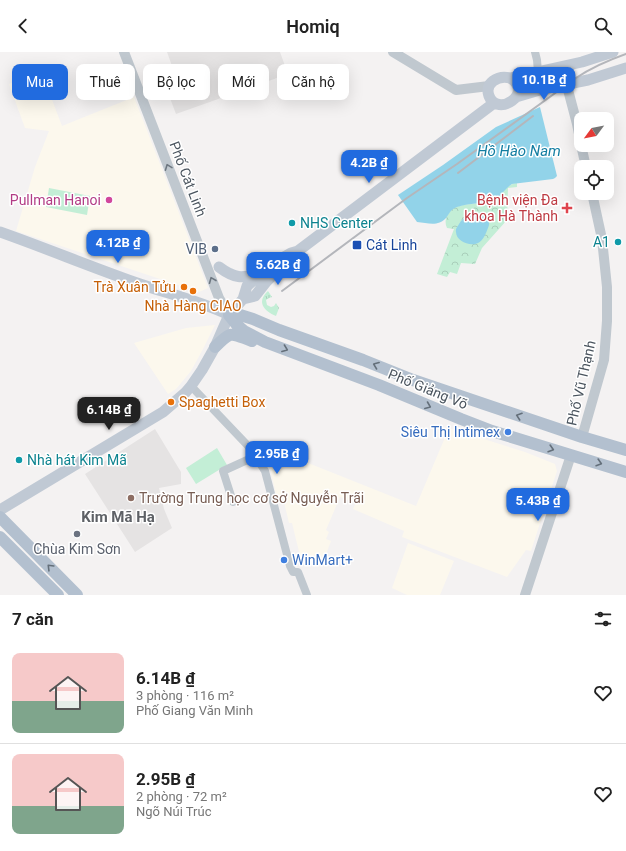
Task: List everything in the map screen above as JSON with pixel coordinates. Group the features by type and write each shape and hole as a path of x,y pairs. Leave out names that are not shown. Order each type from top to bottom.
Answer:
{"main road":[{"path":"613,52 562,67 510,78 499,77 489,86 488,96 494,103 508,104 516,97 543,89 588,80 626,68"},
{"path":"538,72 543,89"},
{"path":"510,78 518,87 516,97"},
{"path":"0,510 163,412 191,386 202,370 215,347 229,315 242,300 247,286 261,274 291,253 298,251 494,103"},
{"name":"Phố Giảng Võ","path":"0,232 135,283 213,307 229,315 244,331 265,342 492,431 626,472"},
{"path":"242,300 255,296 280,268 294,258 298,251"},
{"path":"219,267 236,277 247,277 261,274"},
{"path":"242,300 253,319"},
{"name":"Phố Giảng Võ","path":"229,315 237,314 253,319 413,380 582,437 626,450"},
{"path":"215,347 226,336 233,334 253,341 265,342"},
{"path":"406,397 413,380"},
{"path":"0,517 77,595"},
{"path":"0,537 58,595"}],"street":[{"name":"Phố Cát Linh","path":"124,52 219,298 229,315"},
{"path":"393,52 456,90 489,86"},
{"path":"535,52 538,72"},
{"path":"562,67 574,113"},
{"name":"Phố Vũ Thạnh","path":"582,437 604,360 607,321 607,287 602,239 594,200"},
{"path":"191,386 252,449 265,471 290,566 293,572 298,572 307,595"},
{"path":"525,595 571,455"},
{"path":"232,502 223,471 256,456"}],"shaded area":[{"path":"167,52 280,52 284,64 277,64 277,78 269,81 269,64 218,64 218,99 176,114 171,100 210,100 210,64 171,64"},
{"path":"12,83 12,92 9,84"},
{"path":"15,100 52,100 62,126 127,100 135,100 208,288 199,292 16,231 35,167 49,131 25,128"},
{"path":"215,325 191,371 176,389 168,394 134,343 186,328"},
{"path":"449,428 525,452 555,464 557,471 531,551 526,550 507,577 402,537 404,531 353,509 356,503 340,497 326,530 329,532 326,539 331,541 325,557 302,564 292,523 289,523 283,498 277,499 269,463 281,462 283,453 416,506"},
{"name":"Trường Trung học cơ sở Nguyễn Trãi","path":"155,429 181,472 181,484 159,488 164,509 172,528 135,552 85,474"},
{"path":"408,543 454,561 440,595 407,595 392,588"}],"green space":[{"path":"517,183 517,187 508,188 507,220 482,248 475,264 461,263 457,274 450,272 447,277 437,274 454,229 447,228 446,225 447,216 451,211 459,206 491,202 495,200 506,188"},
{"path":"49,188 90,196 87,215 46,207"},
{"path":"268,291 272,297 266,300 267,305 271,307 276,303 279,308 276,316 268,312 263,306 262,299"},
{"path":"217,448 227,465 196,484 186,468"}],"water":[{"name":"Hồ Hào Nam","path":"540,107 557,176 555,178 512,184 491,202 469,204 455,208 440,223 433,224 417,222 398,195 496,127"},
{"path":"478,214 485,217 489,225 481,241 475,244 468,244 458,238 456,231 457,228 461,221 469,215"}],"railway":[{"path":"282,291 407,198 457,164 576,78 600,64 626,54"},
{"path":"458,173 533,116"}],"place":[{"name":"Pullman Hanoi","path":"109,200"},
{"name":"Bệnh viện Đa khoa Hà Thành","path":"567,208"},
{"name":"NHS Center","path":"292,223"},
{"name":"A1","path":"618,242"},
{"name":"Cát Linh","path":"357,245"},
{"name":"VIB","path":"215,249"},
{"name":"Trà Xuân Tửu","path":"184,287"},
{"name":"Nhà Hàng CIAO","path":"193,291"},
{"name":"Spaghetti Box","path":"171,402"},
{"name":"Siêu Thị Intimex","path":"508,432"},
{"name":"Nhà hát Kim Mã","path":"19,460"},
{"name":"Trường Trung học cơ sở Nguyễn Trãi","path":"131,498"},
{"name":"Chùa Kim Sơn","path":"77,534"},
{"name":"WinMart+","path":"284,560"}],"district":[{"name":"Kim Mã Hạ","path":"118,517"}]}
